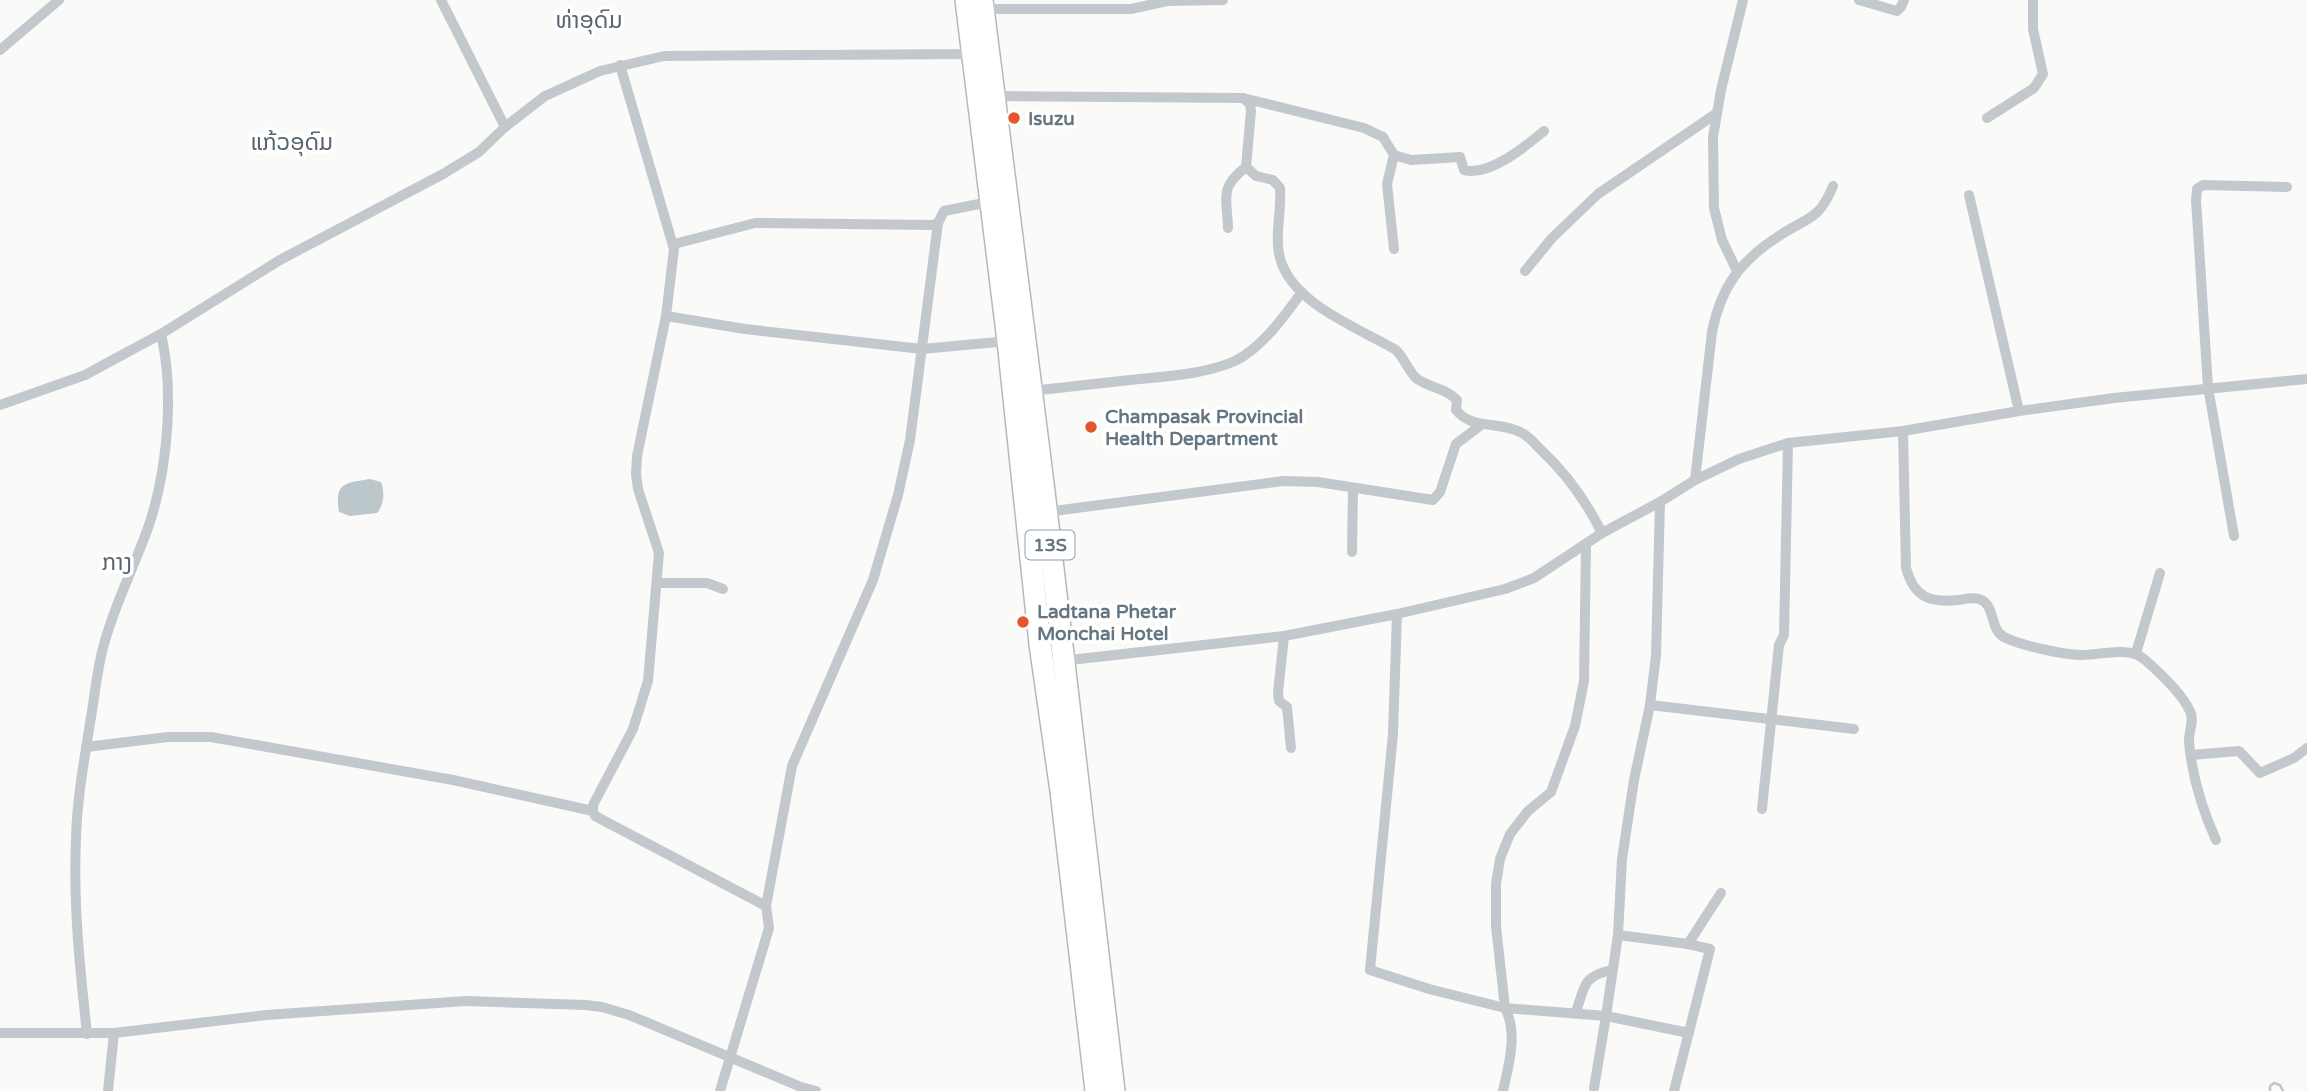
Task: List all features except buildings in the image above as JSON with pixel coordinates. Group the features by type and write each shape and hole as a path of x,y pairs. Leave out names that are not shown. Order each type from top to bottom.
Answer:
{"highway":[{"name":"13S","path":"977,3 980,53 998,200 1031,391 1046,512 1061,791 1096,1091"},
{"name":"13S","path":"980,53 994,96 1008,341 1114,1091"}],"street":[{"path":"0,50 59,0"},
{"path":"441,0 505,127"},
{"path":"977,3 1131,9 1167,1 1223,0"},
{"path":"1737,271 1722,240 1714,208 1713,137 1743,0"},
{"path":"1860,0 1897,11 1904,0"},
{"path":"1987,118 2034,88 2043,74 2033,29 2033,0"},
{"path":"0,405 85,375 161,334 280,260 480,152 505,127 545,96 620,65 680,55 980,53"},
{"path":"620,65 674,244 666,316 637,456 638,489 657,546 658,583 648,681 633,729 593,805 593,811 595,816 766,906"},
{"path":"994,96 1243,98 1364,128 1383,137 1394,155 1411,160 1460,157 1464,170 1486,169 1524,147 1544,131"},
{"path":"1228,228 1227,187 1230,180 1246,167 1251,111 1250,104 1243,98"},
{"path":"1525,271 1552,238 1598,194 1717,113"},
{"path":"1394,155 1387,184 1394,249"},
{"path":"1246,167 1256,176 1273,180 1280,188 1279,257 1286,273 1302,292 1316,306 1396,350 1406,360 1410,371 1418,380 1451,393 1457,400 1455,410 1461,417 1481,425 1504,426 1523,433 1554,462 1586,500 1602,533"},
{"path":"2234,536 2208,387 2197,189 2203,185 2287,187"},
{"path":"1695,480 1712,332 1715,314 1725,289 1737,271 1779,236 1818,214 1833,186"},
{"path":"1969,195 2019,411"},
{"path":"720,1091 769,928 766,906 792,766 864,603 889,530 910,440 938,223 944,211 998,200"},
{"path":"674,244 755,223 938,223"},
{"path":"1031,391 1180,375 1236,360 1280,322 1302,292"},
{"path":"666,316 745,329 922,349 1008,341"},
{"path":"87,1034 77,948 76,834 86,747 103,648 151,518 161,478 166,434 167,370 161,334"},
{"path":"1053,662 1284,636 1504,589 1534,578 1602,533 1695,480 1739,459 1788,443 1903,431 2019,411 2208,387 2307,379"},
{"path":"1046,512 1283,481 1318,482 1433,499 1440,492 1456,444 1481,425"},
{"path":"1903,431 1906,568 1911,585 1919,594 1931,599 1983,600 1990,608 1995,629 2003,637 2053,652 2080,656 2136,653 2174,690 2190,711 2191,755 2203,810 2216,840"},
{"path":"1762,809 1779,645 1784,635 1788,443"},
{"path":"1352,552 1353,488"},
{"path":"1594,1088 1618,935 1622,859 1634,780 1650,705 1656,655 1660,502"},
{"path":"1503,1091 1512,1034 1505,1008 1496,926 1496,884 1500,859 1510,834 1528,811 1551,792 1575,726 1584,681 1586,545"},
{"path":"2136,653 2160,573"},
{"path":"658,583 707,583 723,589"},
{"path":"1397,614 1392,734 1370,970 1429,989 1505,1008 1606,1016 1689,1033"},
{"path":"1284,636 1278,693 1279,701 1287,707 1291,748"},
{"path":"1650,705 1854,729"},
{"path":"86,747 168,737 211,737 461,782 593,811"},
{"path":"2191,755 2239,751 2260,773 2294,758 2307,748"},
{"path":"1688,944 1721,893"},
{"path":"1618,935 1710,949 1674,1091"},
{"path":"1576,1012 1585,985 1594,974 1611,970"},
{"path":"0,1033 114,1033 266,1015 466,1001 602,1007 816,1091"},
{"path":"108,1091 114,1033"}],"shaded area":[{"path":"370,479 381,482 382,486 382,502 377,513 350,516 339,512 340,489 348,483"}],"waterway":[{"path":"2270,1091 2270,1086 2274,1083 2280,1085 2283,1091"}],"place":[{"name":"Isuzu","path":"1014,118"},
{"name":"Champasak Provincial Health Department","path":"1091,427"},
{"name":"Ladtana Phetar Monchai Hotel","path":"1023,622"}],"district":[{"name":"ທ່າອຸດົມ","path":"589,20"},
{"name":"ແກ້ວອຸດົມ","path":"292,142"},
{"name":"ກາງ","path":"117,562"}]}
